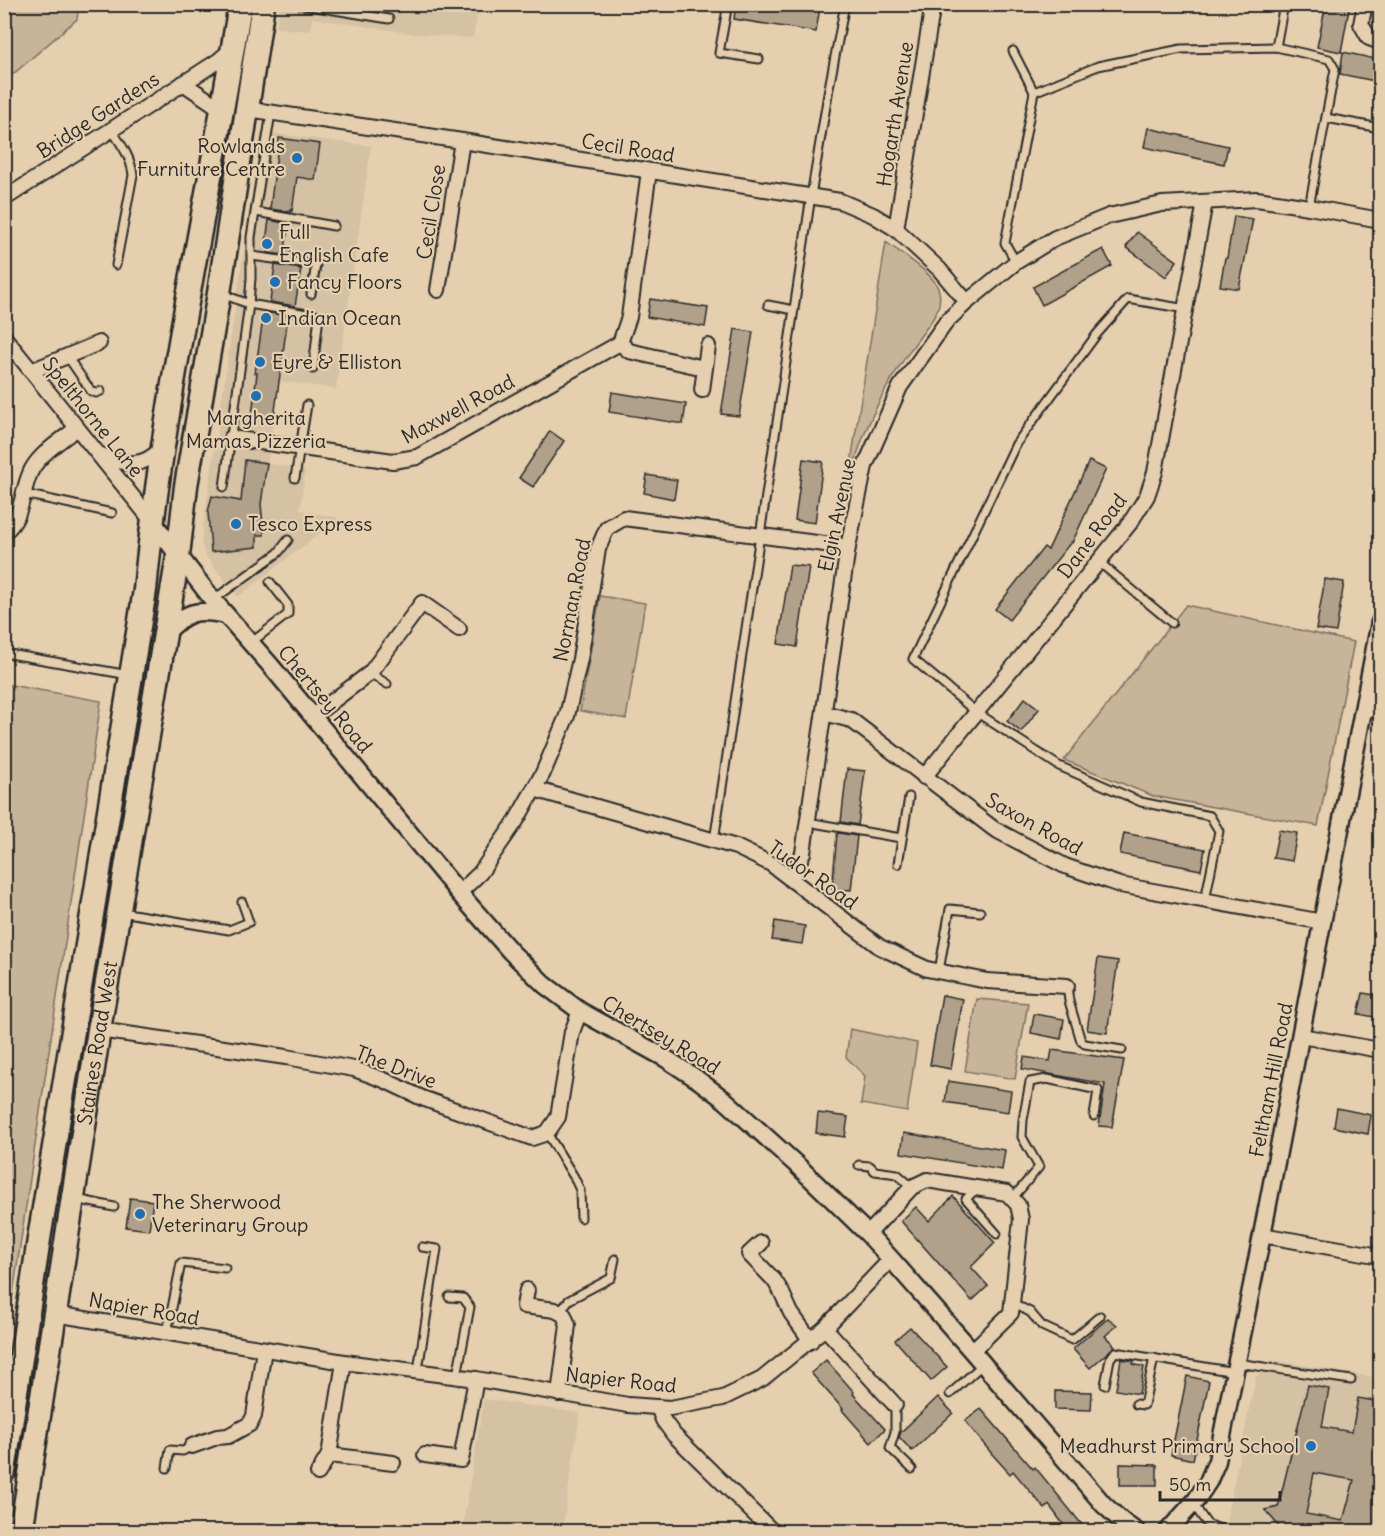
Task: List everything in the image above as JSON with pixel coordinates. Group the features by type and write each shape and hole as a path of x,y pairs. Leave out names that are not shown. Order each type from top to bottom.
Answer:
{"highway":[{"path":"4,1471 39,1239 132,675 145,590 162,447 240,4"},
{"name":"Staines Road West","path":"21,1532 99,1030 178,556 186,486 219,293 263,4"},
{"path":"152,521 170,507 186,486"},
{"path":"145,590 165,561 178,556"}],"street":[{"name":"Hogarth Avenue","path":"896,229 933,4"},
{"path":"1365,4 1361,24 1369,38 1380,42"},
{"name":"Bridge Gardens","path":"4,199 218,61 234,47"},
{"name":"Bridge Gardens","path":"183,83 214,104 221,116"},
{"name":"Cecil Road","path":"247,109 840,201 873,215 896,229 939,269 967,302"},
{"name":"Cecil Close","path":"438,290 462,141"},
{"path":"649,171 629,317 620,343 629,351 704,368"},
{"name":"Elgin Avenue","path":"791,880 803,854 848,547 865,466 900,387 947,321 1016,262 1054,238 1109,216 1162,204 1257,199 1380,220"},
{"name":"Dane Road","path":"924,777 1130,523 1147,496 1155,472 1205,202"},
{"name":"Spelthorne Lane","path":"4,337 152,521"},
{"path":"31,371 99,343"},
{"name":"Maxwell Road","path":"231,438 393,461 417,457 620,343"},
{"path":"702,390 708,346"},
{"path":"4,532 17,518 27,479 34,466 46,452 77,428"},
{"path":"99,454 115,461 145,462 162,447"},
{"name":"Norman Road","path":"459,893 480,873 516,821 543,773 567,716 580,659 598,549 607,528 624,518 848,547"},
{"name":"Chertsey Road","path":"152,521 225,615 511,952 545,984 580,1011 694,1077 726,1101 797,1165 891,1259 1104,1505 1137,1532"},
{"path":"313,716 369,673 422,603 459,629"},
{"path":"165,634 179,619 193,613 200,611 225,615"},
{"name":"Feltham Hill Road","path":"1167,1532 1196,1500 1208,1482 1217,1461 1380,622"},
{"name":"Saxon Road","path":"824,713 851,720 994,829 1065,866 1120,885 1323,922"},
{"name":"Tudor Road","path":"534,789 736,847 771,864 880,947 927,969 987,981 1067,986"},
{"path":"547,1133 558,1117 572,1032 580,1011"},
{"name":"The Drive","path":"99,1030 354,1070 384,1080 422,1098 532,1138 547,1133"},
{"path":"1301,1036 1380,1050"},
{"path":"868,1234 912,1187 927,1180 1007,1193 1018,1205 1021,1219 1011,1313 972,1351"},
{"path":"1262,1235 1380,1256"},
{"path":"761,1243 749,1254 782,1291 791,1313 811,1341"},
{"name":"Napier Road","path":"55,1314 344,1362 418,1370 628,1405 670,1408 723,1398 762,1379 825,1328 891,1259"},
{"path":"527,1290 524,1306 560,1312 568,1325 559,1394"},
{"path":"825,1328 895,1405"},
{"path":"192,1446 217,1437 228,1436 250,1424 254,1416 264,1349"},
{"path":"318,1473 329,1455 344,1362"},
{"path":"425,1455 461,1460 476,1379"},
{"path":"658,1407 663,1420 674,1436 773,1532"},
{"path":"329,1455 393,1463"}],"lane":[{"path":"298,4 389,19"},
{"path":"728,4 719,53 759,59"},
{"path":"714,841 811,196 845,4"},
{"path":"1276,47 1284,4"},
{"path":"1034,92 1098,66 1181,49 1276,47 1329,59 1335,69 1309,207"},
{"path":"1013,51 1034,92 1005,243 1016,262"},
{"path":"224,487 249,304 251,237 271,113"},
{"path":"1326,118 1380,128"},
{"path":"111,129 127,154 134,175 116,265"},
{"path":"256,212 334,226"},
{"path":"252,255 315,265 311,294"},
{"path":"219,293 249,304 319,316 313,369"},
{"path":"1186,309 1128,299 1097,334 1016,444 913,659 976,712 1059,766 1141,802 1210,816 1219,831 1205,900"},
{"path":"768,305 794,310"},
{"path":"67,356 91,391 96,393 101,391"},
{"path":"295,478 307,405"},
{"path":"23,494 112,513"},
{"path":"213,600 278,553 288,540"},
{"path":"1098,562 1172,623"},
{"path":"250,643 288,614 288,605 270,582"},
{"path":"4,653 132,675"},
{"path":"369,673 387,684"},
{"path":"1363,711 1380,715"},
{"path":"898,864 909,797"},
{"path":"807,822 901,838"},
{"path":"119,912 229,930 249,922 242,902"},
{"path":"939,971 950,909 980,912"},
{"path":"1067,986 1081,1041 1085,1044 1122,1050"},
{"path":"1011,1198 1039,1167 1022,1137 1030,1082 1047,1079 1098,1089 1094,1116"},
{"path":"547,1133 580,1190 581,1218"},
{"path":"859,1165 870,1166 875,1171 897,1174 912,1187"},
{"path":"977,1188 966,1199 997,1234"},
{"path":"72,1199 114,1207"},
{"path":"418,1370 437,1249 422,1247"},
{"path":"560,1312 569,1300 611,1278 615,1259"},
{"path":"167,1333 181,1263 225,1268"},
{"path":"449,1297 463,1298 470,1306 457,1376"},
{"path":"1012,1305 1030,1312 1042,1326 1072,1340 1100,1316"},
{"path":"1105,1385 1110,1359 1115,1352 1154,1359 1351,1380"},
{"path":"1136,1404 1144,1405 1154,1359"},
{"path":"950,1394 983,1364"},
{"path":"895,1405 895,1432 890,1448 912,1469"},
{"path":"167,1468 170,1450 183,1451 192,1446"},
{"path":"1192,1503 1207,1524 1228,1532"},
{"path":"1208,1532 1215,1526"}],"shaded area":[{"path":"5,4 79,5 77,19 5,81"},
{"path":"280,5 479,5 473,38 415,34 312,18 310,31 276,28"},
{"path":"261,132 371,146 336,389 280,381 267,463 305,470 300,510 339,518 238,597 205,555 201,542"},
{"path":"886,242 915,263 935,282 940,300 935,316 906,357 880,400 858,452 848,491 853,449"},
{"path":"600,596 645,603 626,719 580,711"},
{"path":"1186,605 1354,642 1318,826 1153,796 1064,760"},
{"path":"4,684 101,701 5,1347"},
{"path":"977,999 1028,1003 1015,1079 965,1071"},
{"path":"850,1029 917,1043 907,1112 861,1104 865,1076 846,1057"},
{"name":"Meadhurst Primary School","path":"1270,1360 1380,1378 1380,1531 1228,1531 1227,1515 1256,1377 1268,1367"},
{"path":"484,1399 580,1413 562,1531 462,1531"}],"building":[{"path":"736,4 804,4 820,7 816,32 734,19"},
{"path":"1326,4 1350,4 1341,52 1317,47"},
{"path":"1343,52 1380,60 1380,82 1340,74"},
{"path":"1148,128 1228,146 1224,164 1144,147"},
{"name":"Rowlands Furniture Centre","path":"279,138 320,144 315,180 297,177 290,212 270,209"},
{"path":"1234,216 1253,219 1239,289 1220,286"},
{"path":"269,220 288,224 285,251 293,252 293,256 268,253 269,249 265,249"},
{"path":"1137,232 1177,261 1166,277 1126,247"},
{"path":"1103,249 1112,266 1042,305 1033,287"},
{"path":"275,265 301,269 295,306 270,302"},
{"path":"650,299 708,308 705,327 647,317"},
{"path":"264,312 288,316 274,418 252,415 257,373 255,373"},
{"path":"735,329 753,332 739,416 721,414"},
{"path":"612,392 686,404 683,424 609,412"},
{"path":"550,431 564,441 533,487 519,478"},
{"path":"803,459 823,462 815,523 795,520"},
{"name":"Tesco Express","path":"245,460 267,463 261,504 264,535 257,535 257,547 211,552 208,512 212,496 241,501"},
{"path":"1089,461 1106,469 1072,543 1009,620 995,609 1044,547 1048,550"},
{"path":"647,475 677,480 674,499 644,493"},
{"path":"790,565 809,567 797,647 778,644"},
{"path":"1325,579 1344,582 1336,632 1316,629"},
{"path":"1025,698 1039,709 1021,732 1007,721"},
{"path":"847,769 865,771 858,825 841,822"},
{"path":"1279,830 1297,833 1292,861 1273,858"},
{"path":"1124,833 1205,849 1201,870 1120,854"},
{"path":"837,834 857,836 851,890 832,889"},
{"path":"775,921 805,926 802,944 772,940"},
{"path":"1098,958 1118,961 1107,1033 1087,1030"},
{"path":"1363,993 1380,996 1380,1018 1358,1014"},
{"path":"942,995 963,999 951,1069 930,1065"},
{"path":"1034,1014 1064,1019 1061,1039 1031,1033"},
{"path":"1052,1050 1124,1060 1112,1127 1099,1126 1105,1084 1022,1069 1024,1057 1050,1061"},
{"path":"948,1081 1011,1091 1008,1112 945,1102"},
{"path":"1337,1108 1371,1115 1368,1134 1334,1127"},
{"path":"818,1113 848,1117 845,1137 816,1133"},
{"path":"904,1133 1005,1150 1002,1170 901,1153"},
{"path":"953,1196 995,1243 971,1267 988,1286 972,1301 901,1221 916,1207 929,1221"},
{"name":"The Sherwood Veterinary Group","path":"130,1198 153,1201 149,1230 126,1227"},
{"path":"1108,1318 1117,1325 1105,1336 1115,1346 1090,1368 1073,1349"},
{"path":"910,1327 947,1367 931,1381 895,1340"},
{"path":"1121,1359 1134,1361 1133,1364 1144,1367 1139,1394 1116,1390"},
{"path":"826,1360 885,1429 871,1443 811,1373"},
{"path":"1187,1376 1209,1381 1193,1460 1171,1455"},
{"path":"1308,1385 1329,1389 1322,1427 1352,1432 1358,1398 1380,1402 1377,1437 1380,1438 1380,1532 1287,1532 1277,1529 1278,1525 1265,1510 1278,1507","holes":["1314,1473 1354,1480 1343,1521 1306,1514"]},
{"path":"1055,1391 1092,1392 1091,1410 1055,1409"},
{"path":"938,1397 953,1413 912,1451 899,1437 901,1432"},
{"path":"981,1409 1033,1469 1035,1467 1088,1532 1069,1532 1049,1505 1045,1509 1013,1471 1010,1474 992,1454 965,1421"},
{"path":"1120,1464 1157,1465 1157,1485 1120,1485"}],"place":[{"name":"Rowlands Furniture Centre","path":"297,158"},
{"name":"Full English Cafe","path":"267,244"},
{"name":"Fancy Floors","path":"275,282"},
{"name":"Indian Ocean","path":"266,318"},
{"name":"Eyre & Elliston","path":"260,362"},
{"name":"Margherita Mamas Pizzeria","path":"256,396"},
{"name":"Tesco Express","path":"236,524"},
{"name":"The Sherwood Veterinary Group","path":"140,1214"},
{"name":"Meadhurst Primary School","path":"1311,1446"}]}
